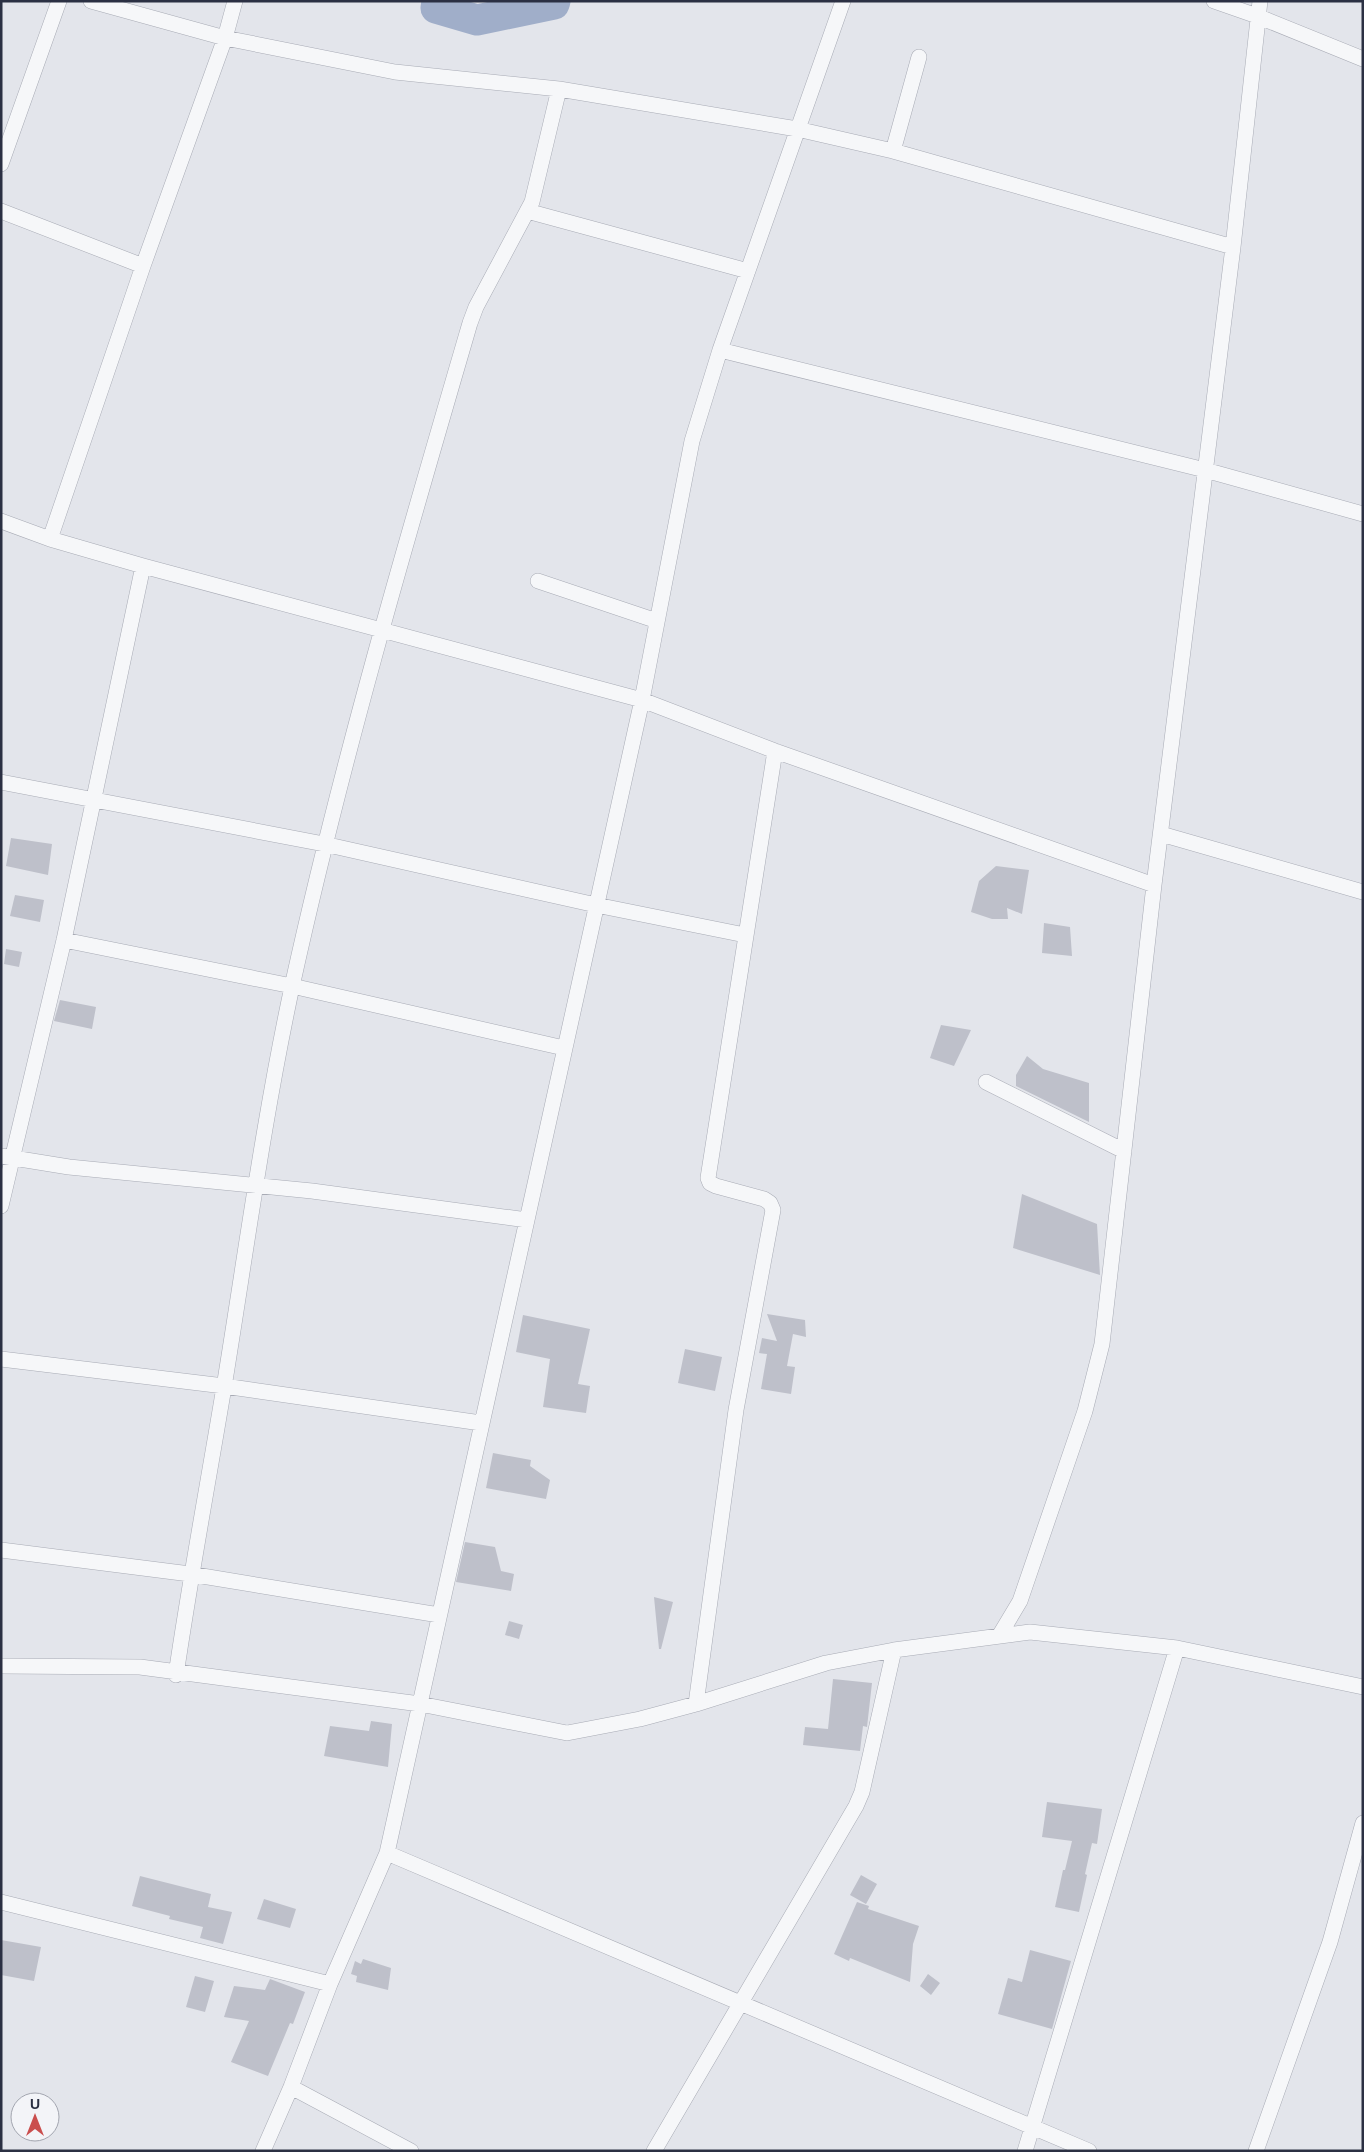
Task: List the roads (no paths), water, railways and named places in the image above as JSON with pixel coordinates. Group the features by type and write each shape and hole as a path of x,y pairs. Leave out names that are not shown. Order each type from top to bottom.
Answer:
{"street":[{"path":"1,164 58,1"},
{"path":"91,1 225,38 416,76 559,89 797,129 894,151 1233,247"},
{"path":"50,539 143,266 225,38 235,1"},
{"path":"263,2151 292,2087 330,1984 387,1853 642,700 689,454 720,350 843,1"},
{"path":"1214,1 1258,9 1363,59"},
{"path":"999,1636 1020,1601 1088,1401 1102,1344 1154,885 1233,247 1258,9"},
{"path":"894,151 919,57"},
{"path":"176,1673 190,1574 224,1386 255,1186 292,986 324,844 381,628 470,323 480,299 527,211 535,192 559,89"},
{"path":"1,211 143,266"},
{"path":"527,211 748,271"},
{"path":"720,350 1205,470 1363,514"},
{"path":"1,521 50,539 143,566 381,628 642,700 775,752 1154,885"},
{"path":"1,1206 7,1157 64,940 143,566"},
{"path":"538,581 656,622"},
{"path":"696,1704 736,1410 773,1210 770,1203 764,1199 716,1186 710,1183 708,1178 775,752"},
{"path":"1,782 324,844 596,905 745,935"},
{"path":"1161,834 1363,892"},
{"path":"64,940 292,986 564,1048"},
{"path":"986,1082 1124,1150"},
{"path":"7,1157 69,1167 255,1186 527,1220"},
{"path":"1,1359 224,1386 481,1423"},
{"path":"1,1550 190,1574 439,1615"},
{"path":"1,1666 101,1666 176,1673 420,1704 567,1733 640,1719 696,1704 806,1668 894,1650 1030,1632 1056,1633 1176,1648 1363,1687"},
{"path":"1025,2151 1176,1648"},
{"path":"654,2151 740,2001 856,1806 862,1792 894,1650"},
{"path":"1256,2151 1330,1942 1363,1823"},
{"path":"387,1853 740,2001 1089,2151"},
{"path":"1,1902 330,1984"},
{"path":"292,2087 411,2151"}],"waterway":[{"path":"437,1 436,8 477,20 554,4 555,1"}]}
